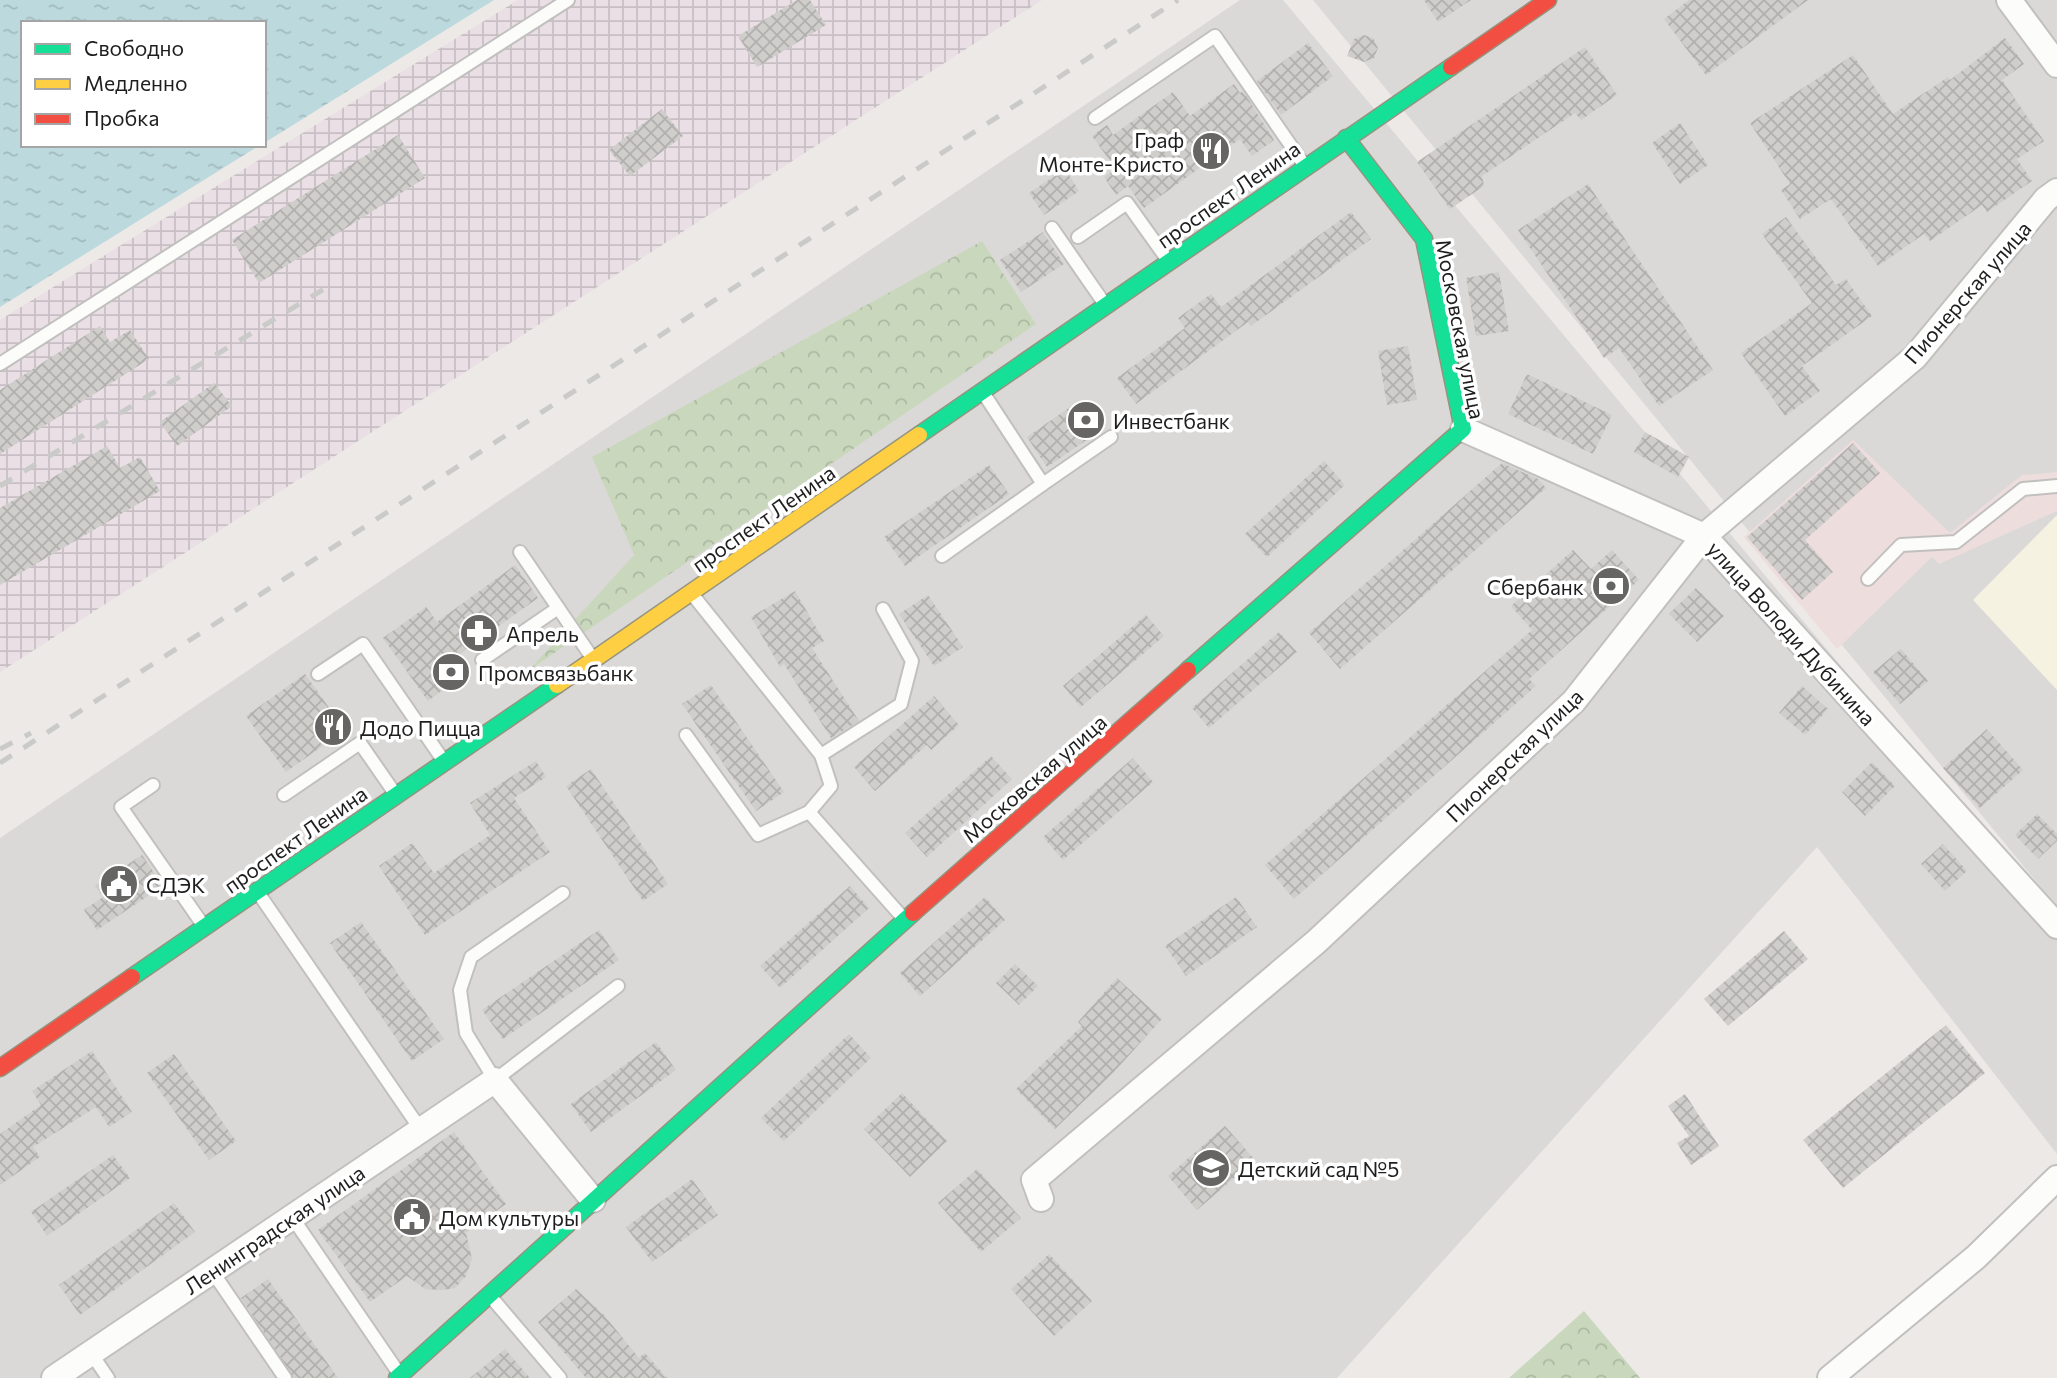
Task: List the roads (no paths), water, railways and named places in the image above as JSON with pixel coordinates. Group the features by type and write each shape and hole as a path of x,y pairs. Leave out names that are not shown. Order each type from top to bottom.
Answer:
{"main road":[{"name":"проспект Ленина","path":"0,1068 1548,0"},
{"name":"Московская улица","path":"398,1377 905,920 1463,429 1424,239 1346,138"}],"street":[{"path":"2009,0 2057,65"},
{"name":"Пионерская улица","path":"1041,1199 1034,1180 1316,942 1574,701 1704,536 1915,357 2046,199 2057,191"},
{"name":"улица Володи Дубинина","path":"1463,429 1704,536 2057,926"},
{"path":"495,1080 593,1200"},
{"name":"Ленинградская улица","path":"54,1378 495,1080"},
{"path":"1830,1378 1976,1257 2057,1178"}],"lane":[{"path":"0,364 568,0"},
{"path":"1095,118 1216,36 1305,166"},
{"path":"1078,237 1127,203 1168,261"},
{"path":"1052,228 1106,305"},
{"path":"982,391 1043,484"},
{"path":"943,556 1111,437"},
{"path":"1868,579 1902,545 1956,542 2023,489 2057,486"},
{"path":"520,552 594,660"},
{"path":"686,735 758,835 809,812 831,786 821,755 691,593"},
{"path":"482,660 558,608"},
{"path":"821,755 901,704 912,662 883,609"},
{"path":"318,674 363,644 444,762"},
{"path":"284,795 360,743 396,795"},
{"path":"153,785 121,807 205,927"},
{"path":"809,812 905,920"},
{"path":"257,891 421,1130"},
{"path":"562,893 471,957 460,990 466,1033 495,1080 618,986"},
{"path":"292,1217 398,1377"},
{"path":"212,1271 285,1378"},
{"path":"489,1294 560,1378"},
{"path":"91,1353 108,1378"}],"water":[{"path":"0,0 494,0 266,142 266,21 21,21 21,147 257,147 0,307"}],"railway":[{"path":"0,763 1178,0"},
{"path":"0,486 329,286"},
{"path":"0,749 31,733"}],"place":[{"name":"Граф Монте-Кристо","path":"1211,151"},
{"name":"Инвестбанк","path":"1086,420"},
{"name":"Сбербанк","path":"1611,586"},
{"name":"Апрель","path":"479,633"},
{"name":"Промсвязьбанк","path":"451,672"},
{"name":"Додо Пицца","path":"333,727"},
{"name":"СДЭК","path":"119,884"},
{"name":"Детский сад №5","path":"1211,1168"},
{"name":"Дом культуры","path":"412,1217"}]}
